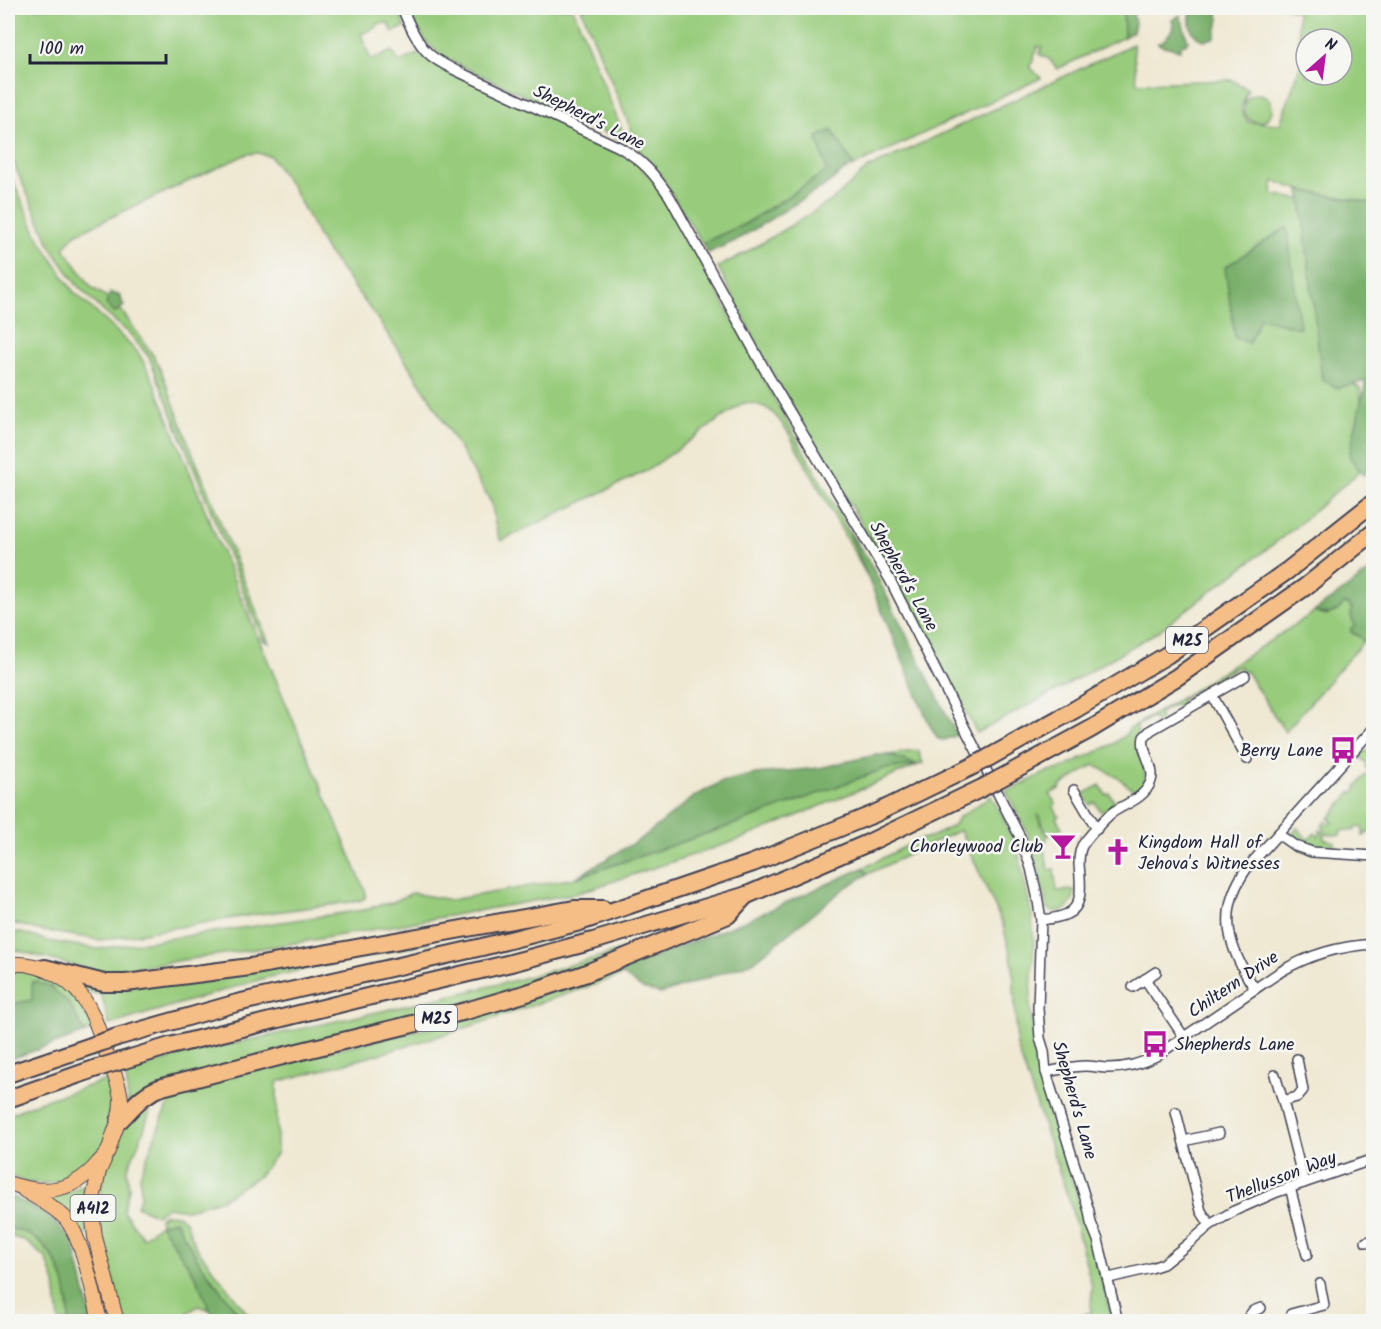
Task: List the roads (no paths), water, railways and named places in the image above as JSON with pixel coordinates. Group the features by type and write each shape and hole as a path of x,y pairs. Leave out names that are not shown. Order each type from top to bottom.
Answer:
{"highway":[{"name":"M25","path":"8,1074 117,1037 237,1003 482,947 580,922 753,863 874,813 988,758 1076,709 1167,654 1287,571 1374,502"},
{"name":"M25","path":"8,1100 98,1068 170,1046 521,960 747,895 868,843 982,788 1091,729 1177,677 1305,587 1374,532"},
{"name":"M25","path":"119,1121 150,1091 162,1087 466,1011 584,974 728,915 747,895"},
{"name":"M25","path":"45,969 104,983 126,983 250,967 574,909 616,909"}],"main road":[{"path":"8,964 29,964 45,969 65,980 81,995 90,1010 121,1100 119,1121 107,1153 82,1179 55,1190 36,1190 13,1185"},
{"name":"A412","path":"107,1153 99,1172 93,1198 93,1221 117,1322"},
{"name":"A412","path":"13,1185 56,1210 73,1229 78,1239 99,1322"}],"street":[{"name":"Shepherd's Lane","path":"402,8 420,43 438,61 619,147 633,154 646,165 665,190 766,372 890,580 1020,837 1031,868 1041,920 1038,1008 1046,1072 1098,1240 1119,1322"},
{"path":"1041,920 1071,913 1078,904 1080,893 1080,850 1083,845 1113,812 1143,793 1151,781 1152,770 1143,744 1144,736 1245,676"},
{"path":"1212,695 1247,759"},
{"path":"1255,989 1246,976 1231,943 1228,921 1235,888 1247,868 1374,728"},
{"path":"1365,739 1374,746"},
{"path":"1074,790 1097,829"},
{"path":"1278,834 1295,846 1312,852 1374,856"},
{"name":"Chiltern Drive","path":"1046,1072 1085,1066 1107,1068 1132,1066 1156,1056 1295,963 1344,948 1374,944"},
{"path":"1134,987 1156,972"},
{"path":"1145,979 1184,1037"},
{"path":"1283,1101 1297,1097 1303,1090 1297,1059"},
{"path":"1275,1075 1304,1183"},
{"path":"1176,1112 1201,1211 1210,1225"},
{"path":"1184,1142 1219,1133"},
{"name":"Thellusson Way","path":"1109,1278 1163,1264 1210,1225 1234,1211 1290,1187 1374,1159"},
{"path":"1290,1187 1307,1255"},
{"path":"1291,1314 1324,1305 1320,1284"},
{"path":"1245,1322 1253,1311 1261,1308"},
{"path":"1301,1311 1303,1322"}],"place":[{"name":"Berry Lane","path":"1343,750"},
{"name":"Chorleywood Club","path":"1063,846"},
{"name":"Kingdom Hall of Jehova's Witnesses","path":"1118,852"},
{"name":"Shepherds Lane","path":"1155,1044"}]}
